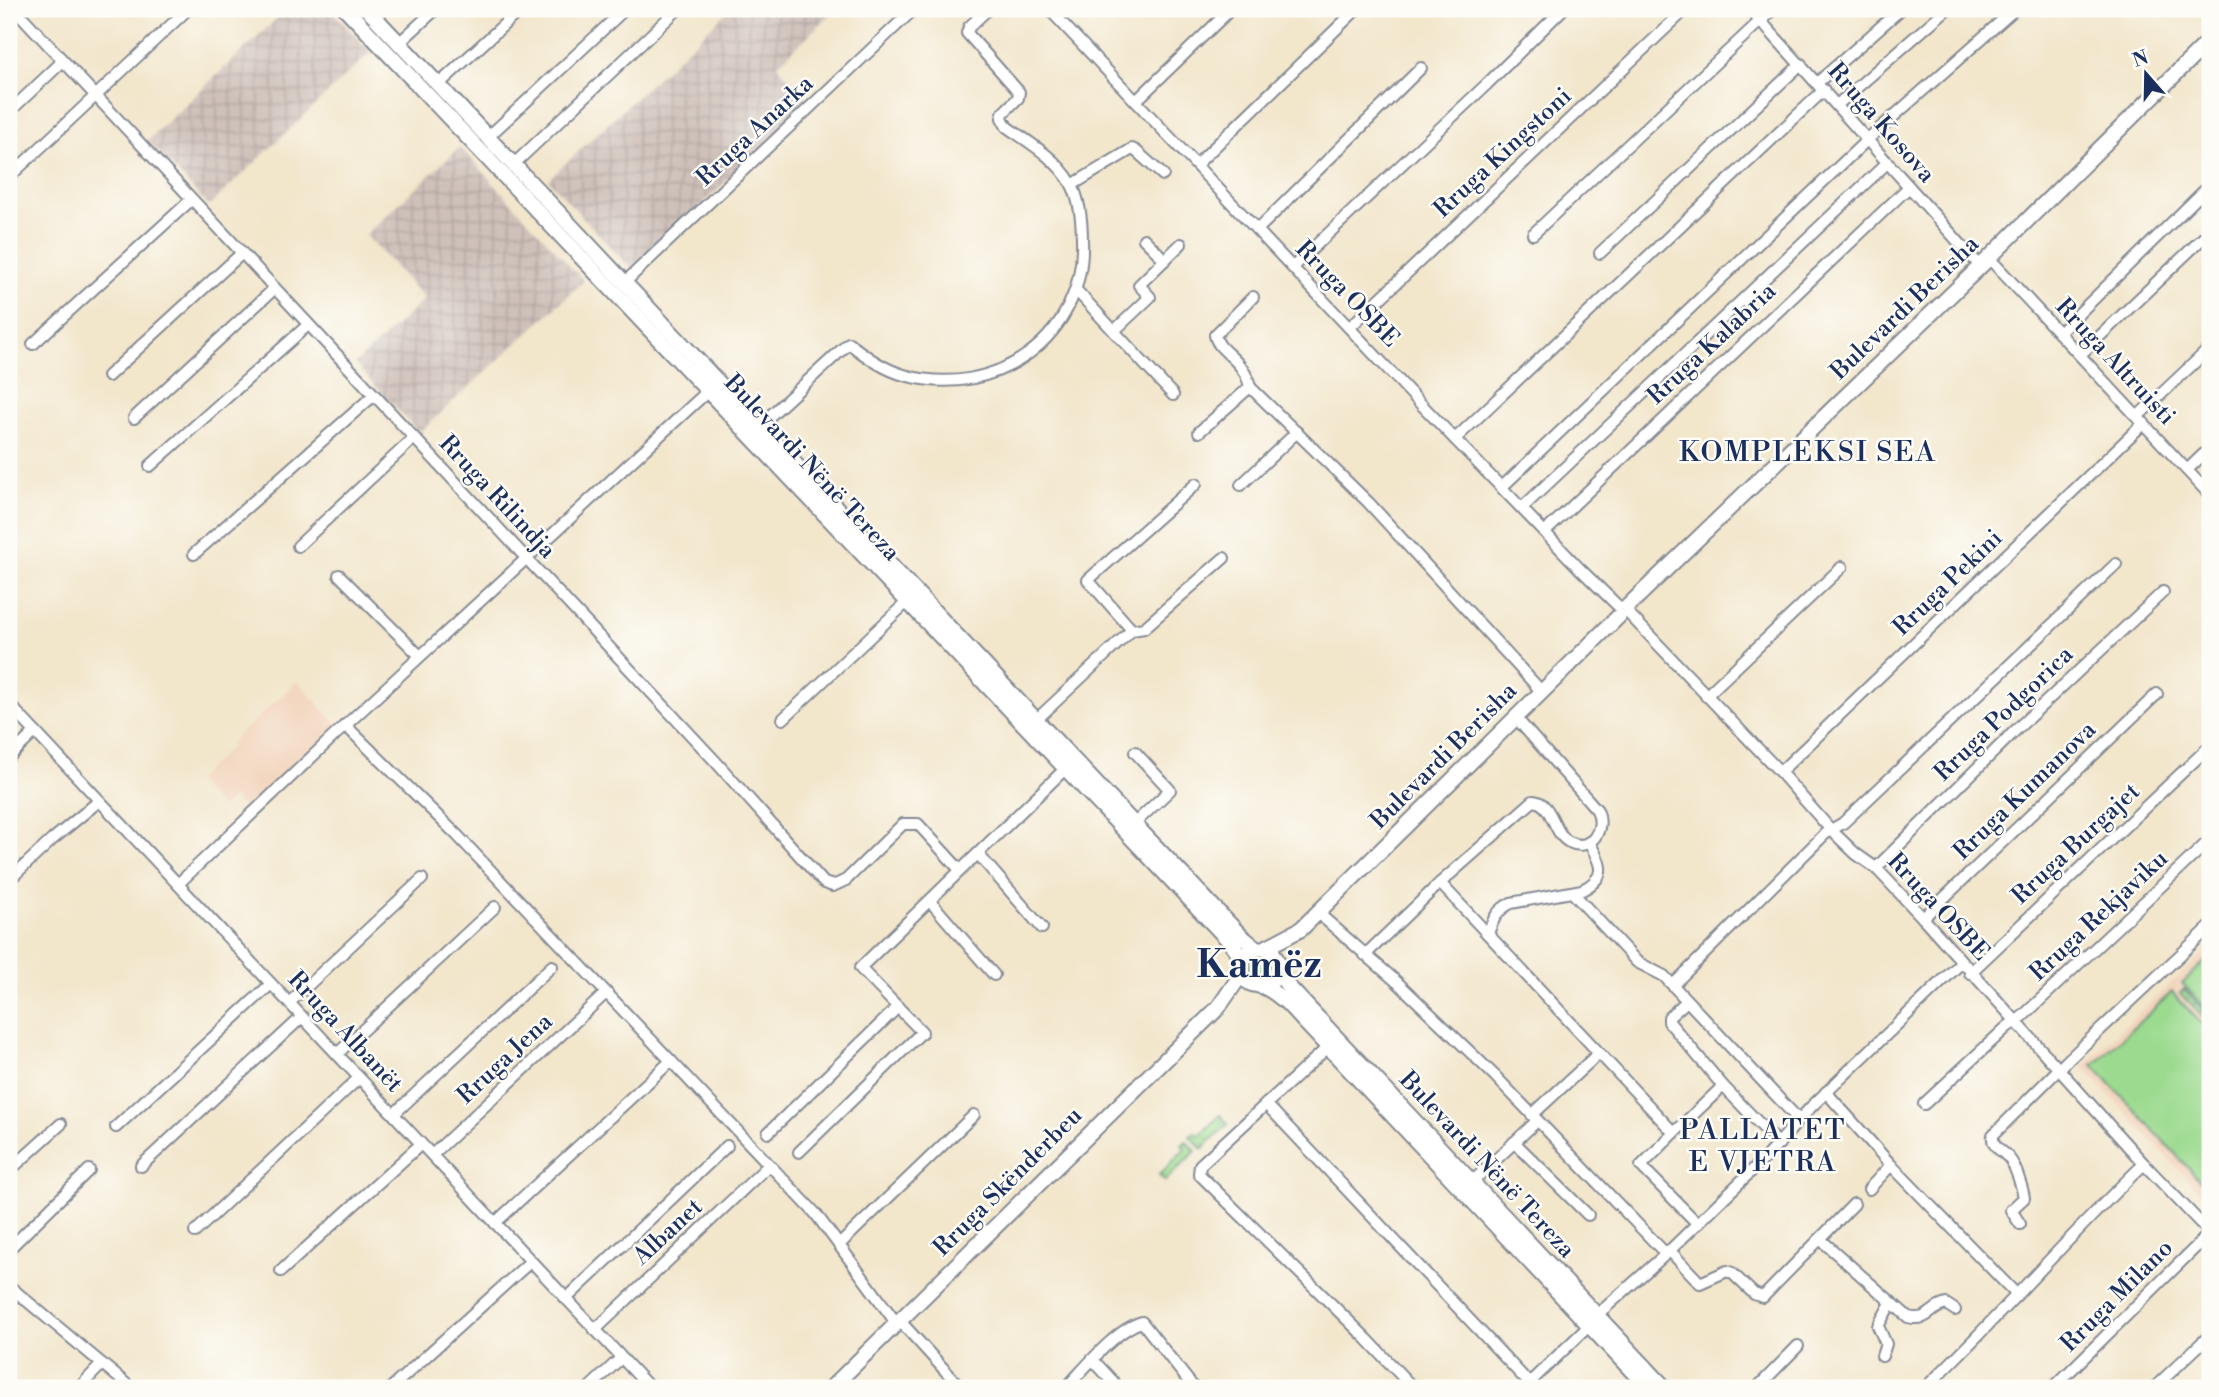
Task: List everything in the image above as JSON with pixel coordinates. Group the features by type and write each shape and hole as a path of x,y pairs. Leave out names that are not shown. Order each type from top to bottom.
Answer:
{"main road":[{"name":"Bulevardi Nënë Tereza","path":"346,9 907,602 1134,824 1241,936 1274,954 1292,990 1472,1182 1593,1320 1648,1388"},
{"name":"Bulevardi Nënë Tereza","path":"367,9 1036,720 1070,764 1232,944 1244,979 1287,1003 1593,1320 1665,1388"},
{"name":"Bulevardi Berisha","path":"1279,968 1301,929 1623,610 2210,40"},
{"name":"Bulevardi Berisha","path":"1261,948 1301,929"},
{"path":"1241,964 1249,951 1261,948"},
{"name":"Rruga Skënderbeu","path":"831,1388 1217,1008 1236,982 1241,964"},
{"path":"1259,986 1272,982 1279,968"},
{"name":"Rruga Skënderbeu","path":"1217,1008 1259,986"}],"street":[{"name":"Rruga Rilindja","path":"15,9 716,762 824,883 832,886 846,880 903,824 918,824 960,870"},
{"path":"9,177 187,9"},
{"path":"399,43 436,9"},
{"path":"438,85 521,9"},
{"path":"488,138 625,9"},
{"path":"513,165 678,9"},
{"name":"Rruga Anarka","path":"624,283 914,9"},
{"path":"759,426 849,342 866,357 904,375 946,382 964,380 1000,372 1017,363 1046,338 1067,309 1081,276 1082,222 1072,185 1052,159 1004,123 1003,113 1018,98 1019,92 967,33 971,25 988,9"},
{"name":"Rruga OSBE","path":"1049,9 1455,439 1780,772 1831,830 1856,854 1876,868 2144,1164 2210,1233"},
{"path":"1057,18 1067,9"},
{"path":"1136,100 1231,9"},
{"path":"1197,164 1357,9"},
{"path":"1293,267 1563,9"},
{"name":"Rruga Kingstoni","path":"1350,327 1686,9"},
{"name":"Rruga Kosova","path":"1750,9 1909,187 1984,262"},
{"path":"1533,234 1773,9"},
{"path":"1455,439 1901,9"},
{"path":"1837,105 1947,9"},
{"path":"1502,486 1868,139 2015,9"},
{"path":"9,113 63,61"},
{"path":"1600,253 1801,64"},
{"path":"1257,230 1421,68"},
{"path":"1072,185 1132,149 1163,175"},
{"path":"1522,508 1888,162"},
{"path":"2059,333 2210,185"},
{"name":"Rruga Kalabria","path":"1545,532 1909,187"},
{"path":"33,344 191,200"},
{"path":"2080,355 2204,237"},
{"path":"1144,239 1165,260"},
{"path":"1115,330 1150,297 1139,285 1181,244"},
{"path":"108,376 241,254"},
{"name":"Rruga Altruisti","path":"1984,262 2059,333 2210,495"},
{"path":"134,418 274,289"},
{"path":"1076,290 1173,396"},
{"path":"1253,297 1216,332 1214,339 1245,370 1250,387 1369,503 1542,692"},
{"path":"150,466 308,325"},
{"name":"Rruga Pekini","path":"1780,772 2141,419 2210,348"},
{"path":"1199,432 1250,387"},
{"path":"178,884 345,725 708,391"},
{"path":"194,554 374,395"},
{"path":"1241,485 1297,432"},
{"path":"298,546 414,438"},
{"path":"2187,470 2210,448"},
{"path":"1132,630 1088,580 1196,484"},
{"path":"1036,720 1132,630 1144,628 1224,558"},
{"path":"1673,985 1831,830 1843,823 2116,564"},
{"path":"1706,696 1842,568"},
{"path":"339,575 420,656"},
{"name":"Rruga Podgorica","path":"1876,868 2020,726 2163,592"},
{"path":"783,719 907,602"},
{"name":"Rruga Kumanova","path":"1923,918 2157,694"},
{"name":"Rruga Albanët","path":"9,704 650,1388"},
{"path":"1488,934 1496,914 1511,903 1590,886 1601,872 1593,838 1601,822 1597,810 1516,718"},
{"path":"345,725 457,835 815,1213 899,1323 961,1388"},
{"path":"9,757 35,732"},
{"name":"Rruga Burgajet","path":"1970,973 2210,746"},
{"path":"1134,824 1170,790 1135,752"},
{"path":"799,1152 920,1035 920,1029 860,968 1070,764"},
{"path":"9,880 99,801"},
{"path":"1365,955 1440,883 1533,801 1544,805 1565,838 1574,844 1593,838"},
{"name":"Rruga Rekjaviku","path":"1924,1104 2210,840"},
{"path":"978,854 1042,928"},
{"path":"289,1003 422,879"},
{"path":"1440,883 1674,1133"},
{"path":"1572,892 1637,962 1664,976 1673,985 1799,1120"},
{"path":"930,901 994,975"},
{"path":"337,1054 495,907"},
{"path":"1318,913 1444,1027 1700,1283 1727,1271 1754,1294 1763,1297 1854,1204"},
{"path":"2020,1224 2011,1210 2024,1198 2023,1189 2012,1162 1995,1146 1992,1137 2210,928"},
{"path":"1266,1104 1526,1386 1593,1320 1698,1224 1779,1144 1826,1092 1961,963"},
{"path":"394,1114 552,966"},
{"path":"116,1127 271,984"},
{"name":"Rruga Jena","path":"432,1155 606,993"},
{"path":"1687,1001 1670,1017 1669,1023 1723,1086 1779,1144"},
{"path":"768,1133 898,1007"},
{"path":"141,1166 302,1017"},
{"path":"1328,1046 1200,1165 1199,1174 1367,1339 1413,1388"},
{"path":"1472,1182 1598,1054"},
{"path":"495,1223 671,1061"},
{"path":"195,1231 359,1078"},
{"path":"1698,1224 1641,1167 1723,1086"},
{"path":"1826,1092 1891,1165 2017,1295"},
{"path":"839,1245 974,1115"},
{"path":"9,1171 61,1124"},
{"path":"1514,1142 1588,1215"},
{"path":"281,1271 421,1144"},
{"path":"566,1299 727,1146"},
{"path":"1925,1388 1979,1336 2076,1230 2144,1164"},
{"name":"Albanet","path":"596,1330 769,1165"},
{"path":"1869,1189 1891,1165"},
{"path":"9,1249 89,1170"},
{"name":"Rruga Milano","path":"2053,1388 2210,1233"},
{"path":"1820,1239 1908,1317 1927,1317 1946,1304 1955,1310"},
{"path":"391,1388 531,1261"},
{"path":"9,1286 131,1388"},
{"path":"1882,1356 1886,1344 1878,1326 1891,1303"},
{"path":"1066,1388 1132,1325 1142,1322 1194,1388"},
{"path":"2154,1388 2210,1335"},
{"path":"1756,1388 1798,1346"},
{"path":"589,1388 621,1358"},
{"path":"1093,1360 1119,1388"},
{"path":"79,1388 103,1364"}],"shaded area":[{"path":"287,9 330,9 371,52 209,206 147,141"},
{"path":"730,9 836,9 777,65 811,102 632,270 548,180"},
{"path":"460,147 584,281 419,433 355,364 425,299 365,235"},
{"path":"297,681 339,726 248,812 233,797 221,808 195,781 231,746 229,744"},
{"path":"2210,947 2210,1203 2082,1066"}],"green space":[{"path":"1259,955 1266,958 1269,965 1266,972 1259,975 1252,972 1249,965 1252,958"},
{"path":"2210,957 2210,1014 2182,983"},
{"path":"2184,989 2210,1017 2210,1025 2180,993"},
{"path":"2172,992 2210,1033 2208,1189 2093,1065"},
{"path":"1220,1115 1228,1124 1202,1149 1190,1136 1195,1132 1199,1136"},
{"path":"1186,1141 1196,1151 1165,1181 1159,1175 1185,1149 1182,1145"}],"district":[{"name":"KOMPLEKSI SEA","path":"1808,452"},
{"name":"Kamëz","path":"1259,965"},
{"name":"PALLATET E VJETRA","path":"1763,1146"}]}
